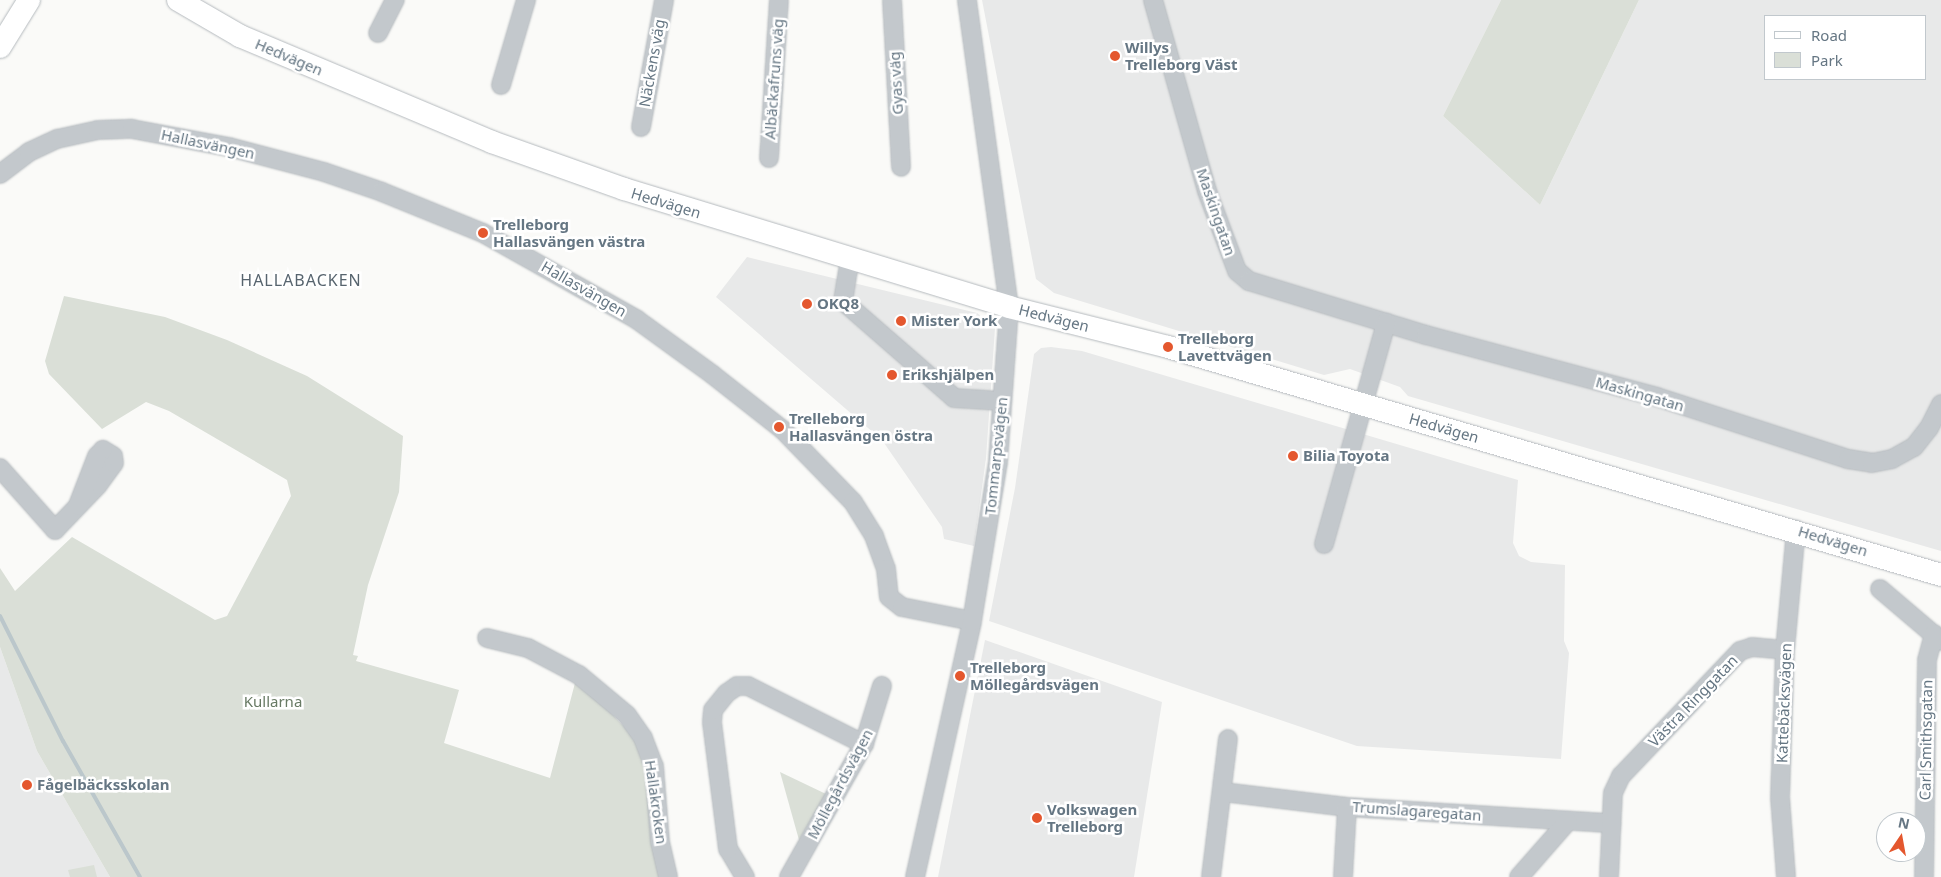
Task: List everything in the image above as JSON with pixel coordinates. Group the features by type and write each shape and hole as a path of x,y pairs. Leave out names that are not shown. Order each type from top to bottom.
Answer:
{"main road":[{"path":"0,48 26,2"},
{"name":"Hedvägen","path":"180,2 240,36 559,168 1009,307 1168,347 1796,530 1941,575"}],"street":[{"path":"378,33 395,0"},
{"path":"501,85 526,0"},
{"name":"Näckens väg","path":"641,127 664,0"},
{"name":"Albäckafruns väg","path":"769,158 778,0"},
{"name":"Gyas väg","path":"892,0 901,167"},
{"name":"Tommarpsvägen","path":"915,877 972,621 998,462 1009,307 967,0"},
{"name":"Maskingatan","path":"1153,0 1207,191 1237,270 1249,282 1386,323 1657,397 1848,460 1872,463 1892,459 1914,447 1929,428 1941,404"},
{"name":"Hallasvängen","path":"0,174 29,152 57,139 98,130 132,129 205,142 324,172 382,192 483,233 636,319 714,375 783,430 849,497 874,536 886,569 889,597 902,606 972,621"},
{"path":"850,258 843,301 954,398 1002,401"},
{"path":"1324,544 1386,323"},
{"path":"0,468 55,530 78,505"},
{"name":"Kattebäcksvägen","path":"1786,877 1780,798 1785,650 1796,530"},
{"path":"1880,589 1937,638"},
{"name":"Hallakroken","path":"487,638 528,648 572,672 627,715 643,738 654,766 660,842 668,877"},
{"name":"Carl Smithsgatan","path":"1924,877 1927,660 1937,638"},
{"name":"Västra Ringgatan","path":"1612,823 1616,785 1740,651 1752,647 1785,650"},
{"path":"745,877 728,849 712,722 713,710 727,694 737,686 748,686 864,744"},
{"name":"Möllegårdsvägen","path":"789,877 864,744 882,686"},
{"path":"1211,877 1223,792 1228,739"},
{"name":"Trumslagaregatan","path":"1223,792 1347,807 1612,823"},
{"path":"1343,877 1347,807"},
{"path":"1519,877 1568,821"},
{"path":"1609,877 1612,823"}],"shaded area":[{"path":"982,0 1501,0 1443,116 1540,205 1639,0 1941,0 1941,551 1408,396 1400,387 1350,369 1324,375 1054,293 1036,279"},
{"path":"747,257 977,313 995,328 986,458 974,546 944,539 942,527 882,440 716,297"},
{"path":"1051,347 1082,351 1518,480 1513,543 1519,556 1531,562 1565,565 1564,641 1569,653 1561,759 1357,746 989,621 1015,488 1034,354 1041,348"},
{"path":"985,640 1162,702 1134,877 938,877"},
{"name":"Fågelbäcksskolan","path":"0,647 37,751 110,877 0,877"}],"green space":[{"path":"1501,0 1639,0 1540,205 1443,116"},
{"name":"Kullarna","path":"64,296 165,317 227,340 307,376 403,436 399,492 368,585 353,655 358,656 356,661 459,690 444,743 550,778 575,683 603,705 634,737 645,770 654,849 661,877 110,877 37,751 0,647 0,568 15,591 72,537 215,620 227,616 291,496 287,480 169,411 146,402 102,429 49,374 45,361"},
{"path":"780,772 826,794 799,840"},
{"path":"94,865 97,877 70,877 68,870"}],"waterway":[{"path":"0,616 63,741 140,877"}],"place":[{"name":"Willys Trelleborg Väst","path":"1115,56"},
{"name":"Trelleborg Hallasvängen västra","path":"483,233"},
{"name":"OKQ8","path":"807,304"},
{"name":"Mister York","path":"901,321"},
{"name":"Trelleborg Lavettvägen","path":"1168,347"},
{"name":"Erikshjälpen","path":"892,375"},
{"name":"Trelleborg Hallasvängen östra","path":"779,427"},
{"name":"Bilia Toyota","path":"1293,456"},
{"name":"Trelleborg Möllegårdsvägen","path":"960,676"},
{"name":"Fågelbäcksskolan","path":"27,785"},
{"name":"Volkswagen Trelleborg","path":"1037,818"}],"district":[{"name":"HALLABACKEN","path":"301,280"}]}
